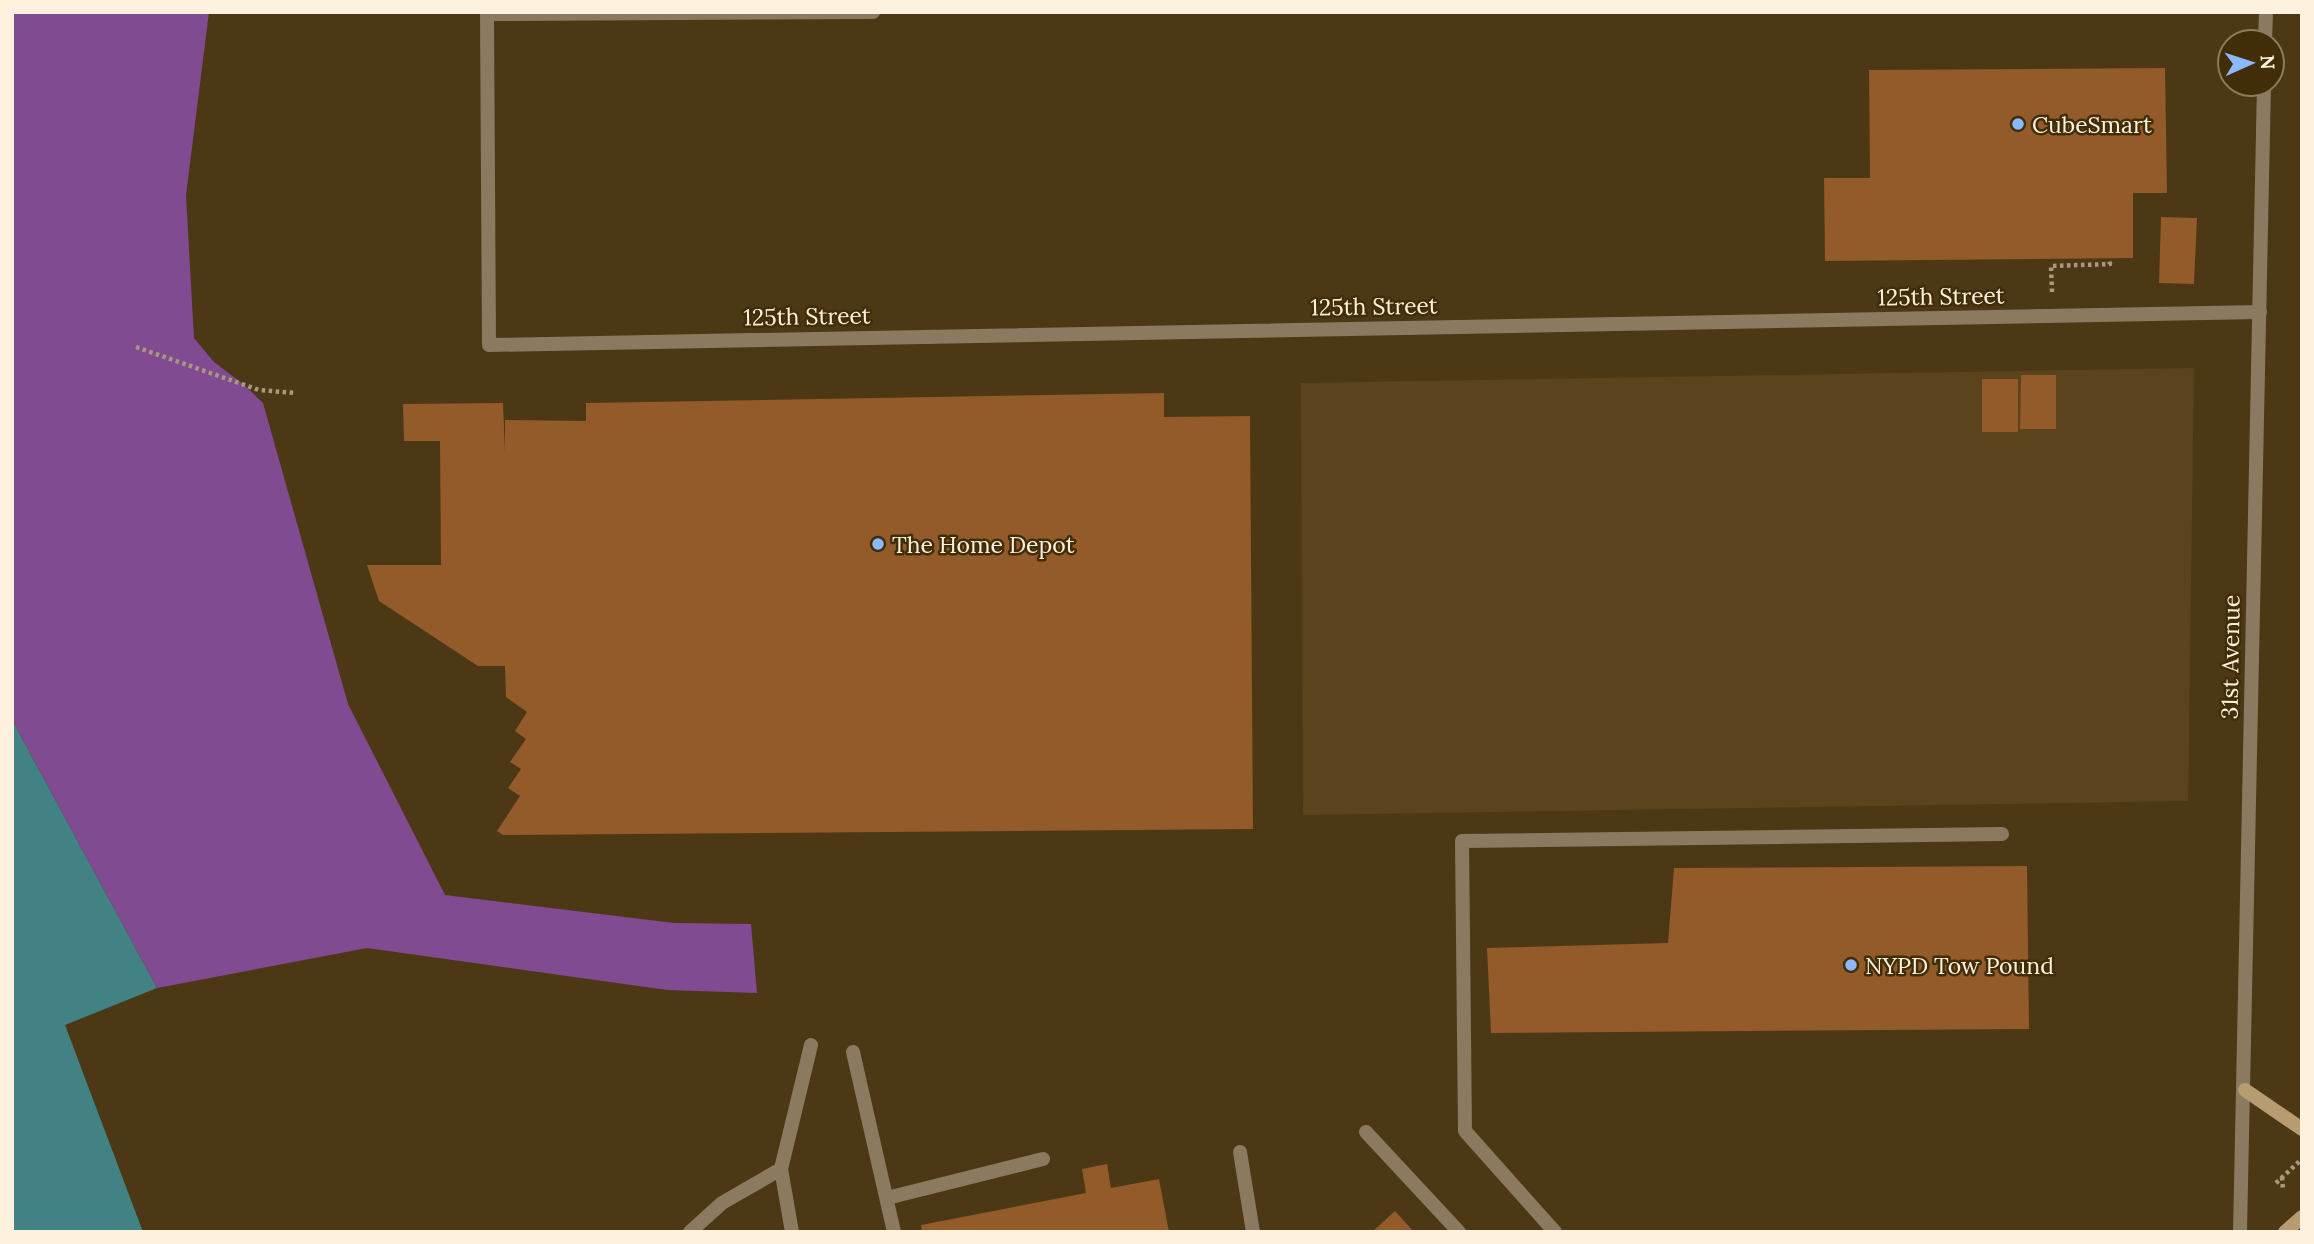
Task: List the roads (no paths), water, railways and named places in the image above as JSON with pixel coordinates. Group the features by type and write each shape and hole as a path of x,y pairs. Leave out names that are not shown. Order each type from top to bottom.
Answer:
{"main road":[{"path":"2245,1090 2302,1129"},
{"path":"2285,1232 2302,1216"}],"street":[{"name":"125th Street","path":"873,12 487,15 489,345 2260,312"},
{"name":"31st Avenue","path":"2240,1232 2264,98"},
{"path":"1555,1232 1465,1131 1462,841 2002,834"},
{"path":"792,1232 782,1169 811,1045"},
{"path":"853,1052 894,1232"},
{"path":"1366,1132 1459,1232"},
{"path":"1240,1152 1253,1232"},
{"path":"887,1198 1043,1158"},
{"path":"691,1232 722,1203 782,1169"}],"water":[{"path":"12,720 157,988 65,1025 143,1232 12,1232"}],"place":[{"name":"CubeSmart","path":"2018,124"},
{"name":"The Home Depot","path":"878,544"},
{"name":"NYPD Tow Pound","path":"1851,965"}]}
